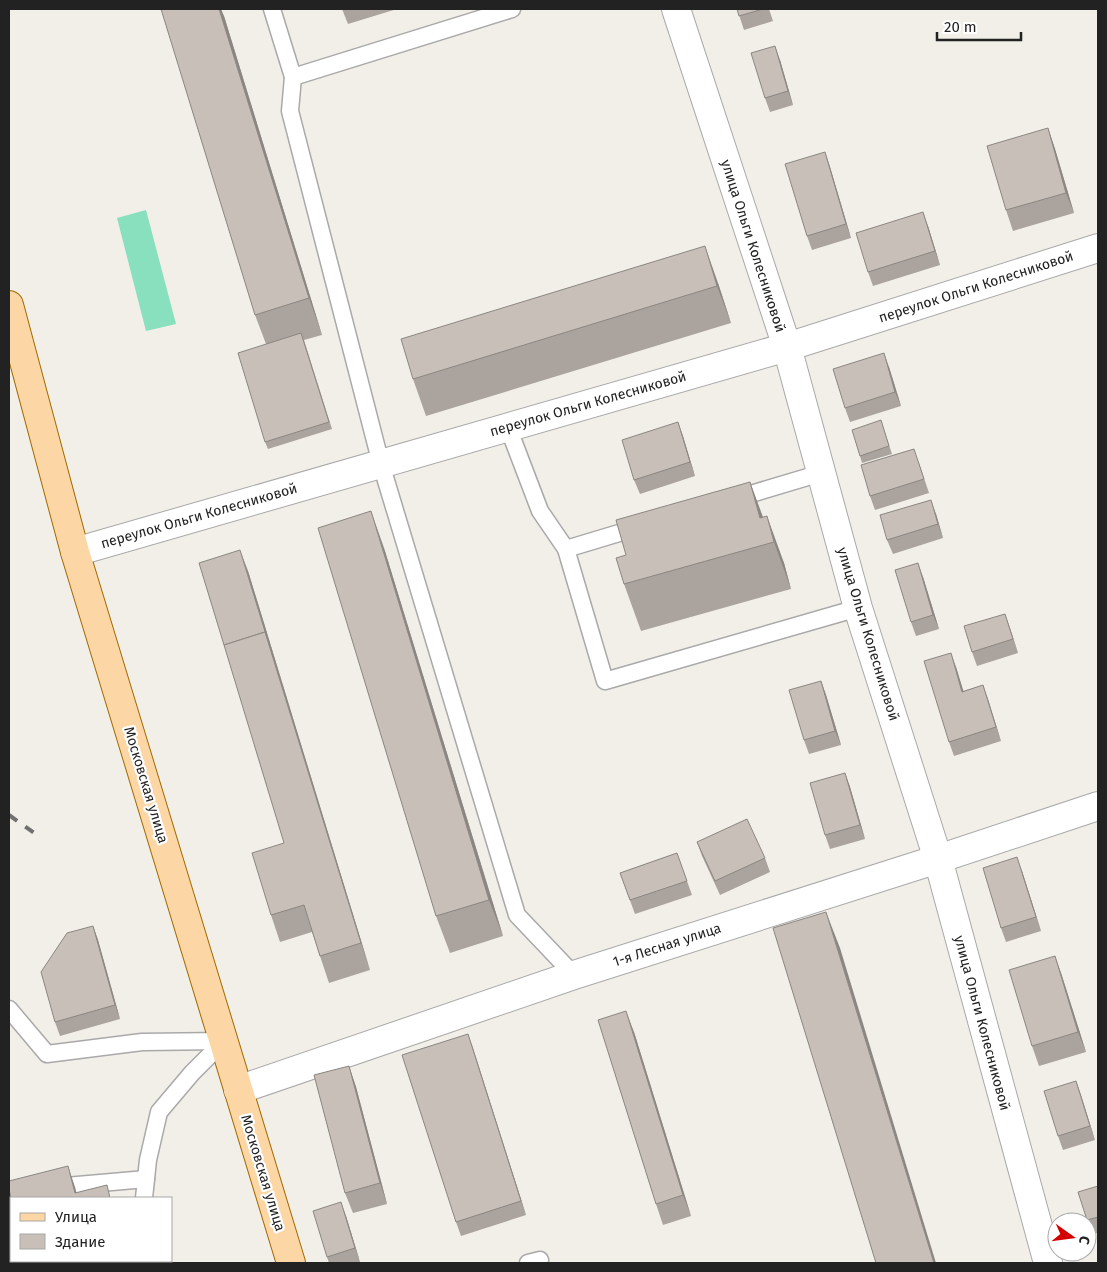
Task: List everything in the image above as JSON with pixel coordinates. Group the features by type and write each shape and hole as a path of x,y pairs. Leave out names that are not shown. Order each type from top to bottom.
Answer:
{"main road":[{"name":"Московская улица","path":"9,305 75,552 291,1263"}],"street":[{"name":"улица Ольги Колесниковой","path":"676,9 787,347 858,608 938,859 1048,1263"},
{"name":"переулок Ольги Колесниковой","path":"75,552 787,347 1098,248"},
{"name":"1-я Лесная улица","path":"238,1090 574,974 938,859 1098,806"}],"lane":[{"path":"272,9 293,77 290,111 381,464 517,915 574,974"},
{"path":"293,77 512,9"},
{"path":"508,427 540,511 566,549 605,681 858,608"},
{"path":"717,504 821,473"},
{"path":"566,549 651,524"},
{"path":"9,1009 47,1054 142,1042 224,1041"},
{"path":"144,1197 148,1160 159,1112 192,1073 224,1041"},
{"path":"9,1191 146,1179"}],"green space":[{"path":"146,210 176,324 146,331 117,218"}],"building":[{"path":"161,9 219,9 309,298 255,315"},
{"path":"737,9 763,9 739,16"},
{"path":"775,46 788,91 765,98 751,53"},
{"path":"1048,128 1066,193 1006,210 987,146"},
{"path":"825,152 846,224 807,236 785,164"},
{"path":"923,212 935,251 868,272 856,233"},
{"path":"705,246 717,286 413,379 401,339"},
{"path":"301,333 329,422 265,442 238,353"},
{"path":"884,353 895,392 845,408 833,369"},
{"path":"881,420 889,446 860,456 852,430"},
{"path":"678,422 690,462 634,480 622,440"},
{"path":"914,449 924,479 870,496 861,465"},
{"path":"750,482 760,518 767,516 774,542 624,584 616,558 626,555 616,520"},
{"path":"931,500 938,524 887,540 880,515"},
{"path":"371,511 489,900 436,916 318,528"},
{"path":"240,550 267,638 265,632 224,645 199,563"},
{"path":"918,563 933,615 911,622 895,570"},
{"path":"1005,614 1013,639 972,652 964,626"},
{"path":"265,632 361,943 320,956 304,905 271,915 252,853 284,843 224,645"},
{"path":"951,653 962,692 983,685 996,727 949,742 924,661"},
{"path":"821,681 835,731 804,740 789,690"},
{"path":"845,773 860,825 825,835 810,783"},
{"path":"747,819 765,858 715,881 697,842"},
{"path":"677,853 687,881 630,900 620,873"},
{"path":"1017,857 1036,917 1001,928 983,868"},
{"path":"826,912 934,1263 876,1263 773,928"},
{"path":"93,926 115,1005 55,1022 41,972 67,933"},
{"path":"1055,956 1078,1032 1032,1046 1009,970"},
{"path":"626,1011 683,1195 656,1204 598,1020"},
{"path":"468,1034 521,1201 456,1222 402,1055"},
{"path":"349,1066 380,1183 345,1193 314,1075"},
{"path":"1076,1081 1090,1126 1058,1136 1044,1091"},
{"path":"68,1166 75,1193 107,1185 110,1197 11,1197 9,1181"},
{"path":"1098,1186 1098,1217 1097,1212 1084,1212 1078,1192"},
{"path":"341,1202 355,1248 327,1257 313,1211"},
{"path":"126,1262 127,1263 68,1263"}],"railway":[{"path":"9,815 37,835"}]}
